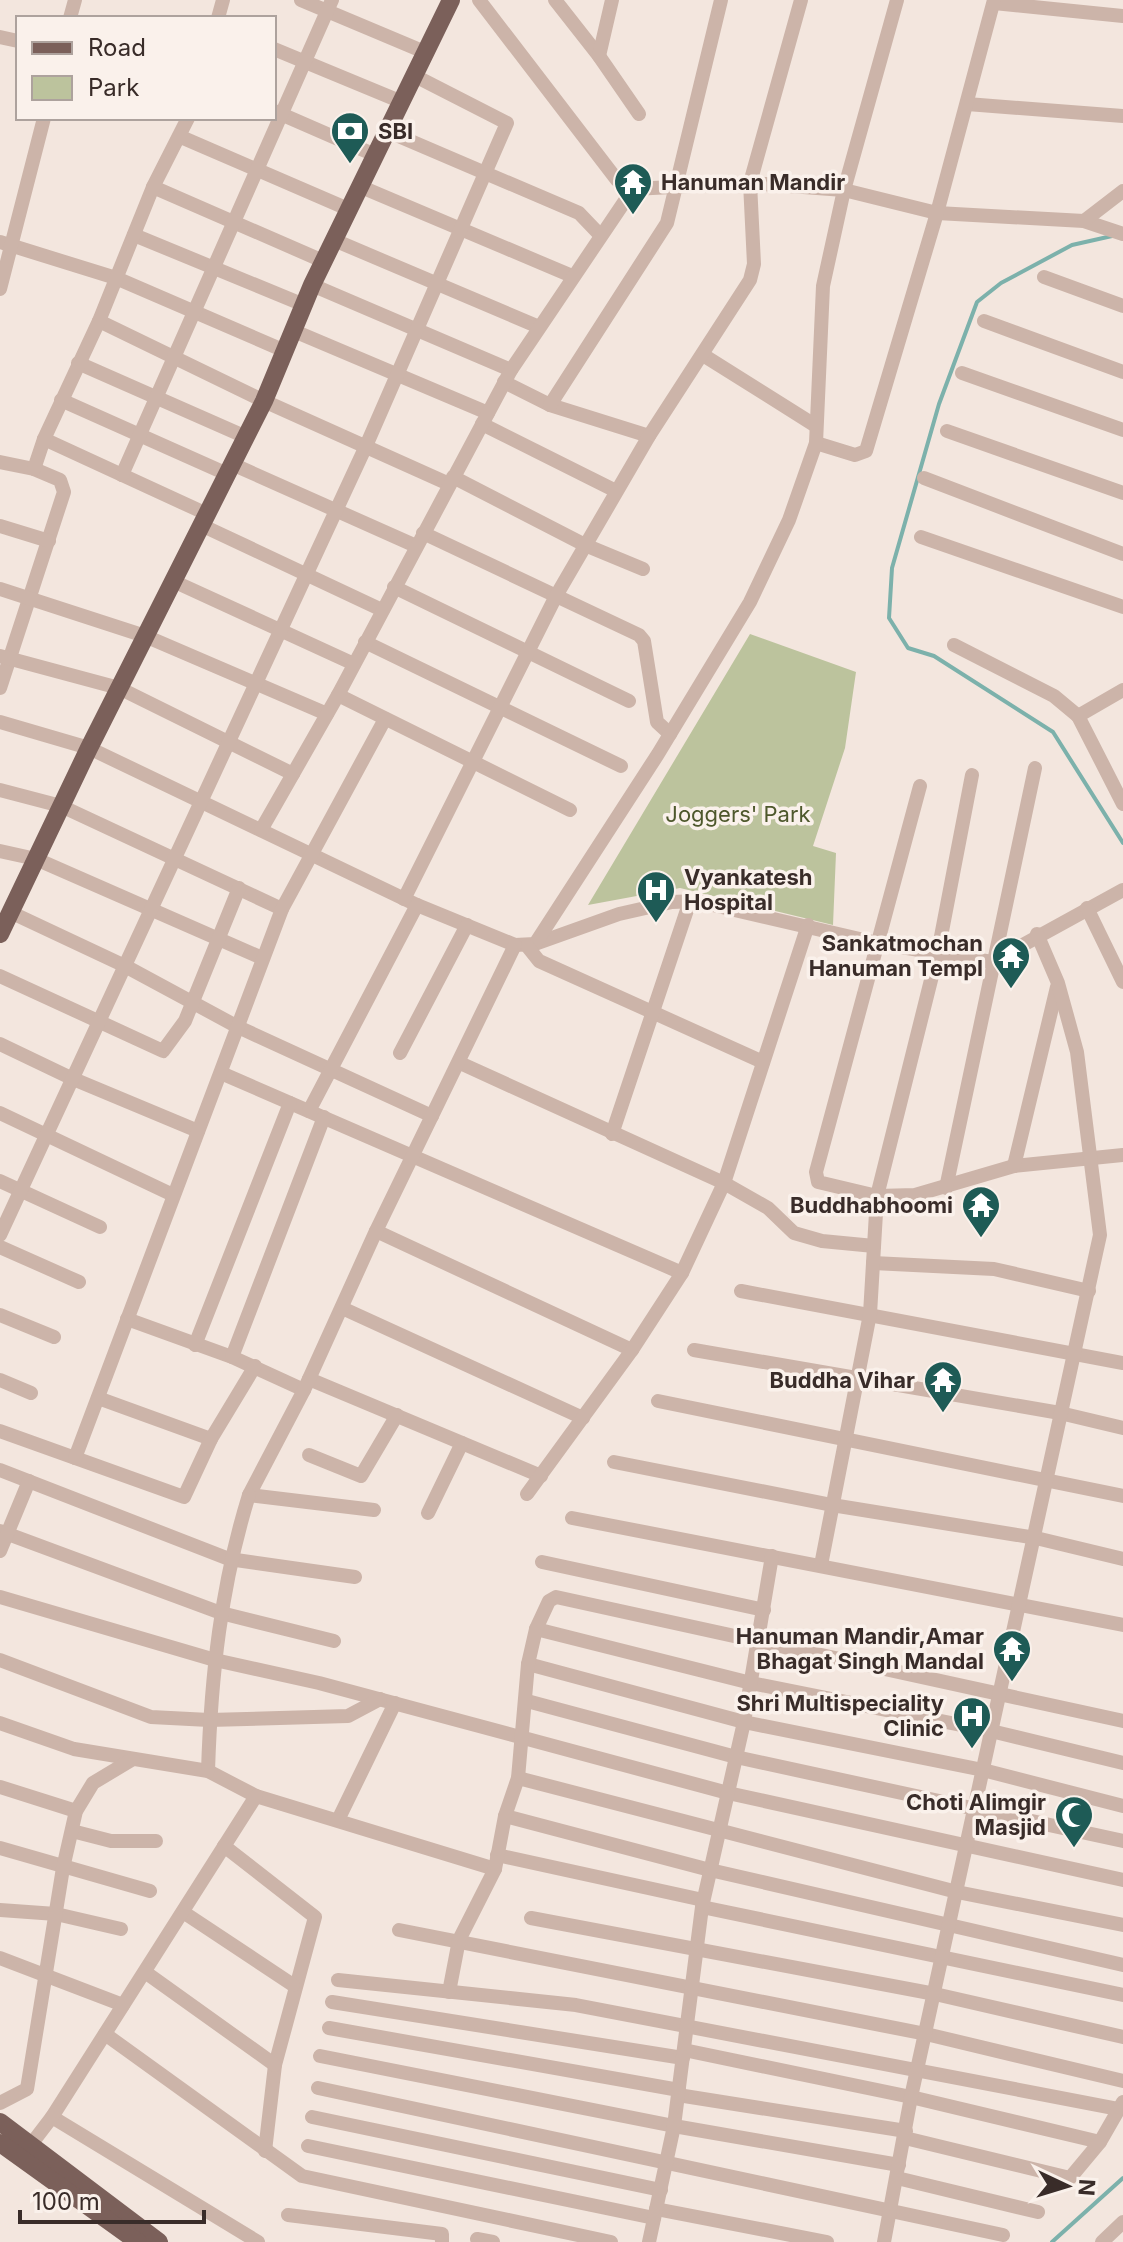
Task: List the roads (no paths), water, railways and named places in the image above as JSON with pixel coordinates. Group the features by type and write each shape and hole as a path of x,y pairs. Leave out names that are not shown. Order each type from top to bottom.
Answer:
{"main road":[{"path":"0,934 89,748 264,401 323,261 451,0"},
{"path":"0,2122 26,2152 141,2238"},
{"path":"0,2143 26,2152"}],"street":[{"path":"301,0 330,6 427,53"},
{"path":"479,0 617,180 633,189 750,183 844,190 937,213 1084,221 1123,234"},
{"path":"555,0 639,114"},
{"path":"599,56 612,0"},
{"path":"550,405 667,223 721,0"},
{"path":"309,1111 332,1070 472,763 556,596 649,436 752,275 750,183 801,0"},
{"path":"208,1771 209,1720 229,1559 249,1495 306,1384 376,1231 460,1063 526,945 670,734 750,602 789,520 816,443 823,286 844,190 897,0"},
{"path":"816,443 855,455 866,451 937,213 994,1 1123,16"},
{"path":"122,475 234,223 279,113 307,63 330,6"},
{"path":"276,50 402,102"},
{"path":"0,1235 44,1134 203,800 366,446 507,123 415,76"},
{"path":"967,104 1123,116"},
{"path":"279,113 375,155"},
{"path":"0,289 5,244 43,120"},
{"path":"34,469 44,439 99,321 153,187 187,120"},
{"path":"387,131 579,213 600,235"},
{"path":"181,137 348,209"},
{"path":"359,186 572,276"},
{"path":"153,187 323,261"},
{"path":"261,830 338,695 508,376 633,189"},
{"path":"1084,221 1123,191"},
{"path":"134,235 304,305"},
{"path":"334,240 539,327"},
{"path":"5,244 116,278 285,351"},
{"path":"1044,277 1123,306"},
{"path":"312,285 417,330 508,376 550,405 649,436"},
{"path":"99,321 264,401 451,480 585,545 643,569"},
{"path":"984,321 1123,372"},
{"path":"294,331 398,375 485,418 616,491"},
{"path":"703,355 816,426"},
{"path":"78,363 246,437"},
{"path":"962,373 1123,430"},
{"path":"61,400 139,435 419,540 633,631 644,641 657,722 670,734"},
{"path":"947,431 1123,493"},
{"path":"44,439 122,475 306,576 382,610"},
{"path":"0,462 34,469 60,480 63,486 62,499 30,600 4,657 0,688"},
{"path":"924,478 1123,554"},
{"path":"0,526 49,541"},
{"path":"921,537 1123,607"},
{"path":"173,581 354,664"},
{"path":"394,587 629,701"},
{"path":"0,589 145,636 327,714"},
{"path":"365,642 621,766"},
{"path":"954,645 1054,696 1078,716 1123,804"},
{"path":"4,657 119,688 293,774"},
{"path":"1078,716 1123,690"},
{"path":"338,695 570,810"},
{"path":"75,1458 282,909 385,719"},
{"path":"0,722 89,748 203,800 410,902 526,945 539,961 650,1015 763,1062"},
{"path":"946,1188 1035,768"},
{"path":"821,1565 870,1314 877,1196 938,952 972,775"},
{"path":"920,786 815,1177 823,1185 877,1196 915,1195 1014,1166 1123,1155"},
{"path":"0,790 61,806 175,856 282,909"},
{"path":"0,851 36,859 262,958"},
{"path":"0,976 163,1051 185,1021 239,888"},
{"path":"526,945 619,914 690,901 808,925 877,943 992,962 1037,934 1123,890"},
{"path":"612,1134 690,901"},
{"path":"1087,908 1123,982"},
{"path":"10,912 125,966 238,1027 432,1116"},
{"path":"400,1053 467,925"},
{"path":"527,1494 632,1350 682,1273 724,1183 808,925"},
{"path":"884,2242 911,2097 1100,1235 1077,1052 1058,983 1037,934"},
{"path":"1014,1166 1058,983"},
{"path":"0,1044 71,1078 198,1131"},
{"path":"460,1063 724,1183 768,1208 794,1233 822,1241 874,1246"},
{"path":"221,1073 682,1273"},
{"path":"195,1345 290,1103"},
{"path":"0,1113 173,1195"},
{"path":"232,1357 324,1117"},
{"path":"0,1181 100,1227"},
{"path":"376,1231 632,1350"},
{"path":"0,1247 79,1282"},
{"path":"873,1263 983,1267 1089,1291"},
{"path":"741,1291 1123,1363"},
{"path":"342,1308 583,1418"},
{"path":"0,1315 54,1337"},
{"path":"127,1319 397,1415 541,1476"},
{"path":"694,1350 1060,1413 1123,1428"},
{"path":"0,1431 184,1497 211,1439 255,1366"},
{"path":"0,1380 31,1393"},
{"path":"98,1398 211,1439"},
{"path":"658,1401 1123,1496"},
{"path":"309,1455 361,1476 397,1415"},
{"path":"428,1513 462,1443"},
{"path":"614,1462 832,1505 1036,1538 1123,1559"},
{"path":"0,1470 229,1559 355,1577"},
{"path":"0,1551 4,1533 29,1481"},
{"path":"249,1495 374,1510"},
{"path":"572,1518 1123,1625"},
{"path":"4,1533 221,1613 334,1641"},
{"path":"649,2242 674,2126 702,1903 744,1722 772,1556"},
{"path":"542,1562 764,1610"},
{"path":"0,1597 215,1660 387,1701 728,1793 1123,1880"},
{"path":"449,1992 459,1940 496,1862 505,1816 518,1778 528,1664 536,1629 549,1601 564,1597 758,1643 999,1692 1123,1721"},
{"path":"536,1629 751,1683 991,1731 1123,1763"},
{"path":"0,1660 151,1717 209,1720 348,1716 387,1701"},
{"path":"528,1664 744,1722 983,1770 1123,1806"},
{"path":"338,1820 387,1701"},
{"path":"527,1701 736,1757 975,1806 1123,1841"},
{"path":"0,1723 74,1749 208,1771 256,1796 496,1862 702,1903 1123,1995"},
{"path":"0,2103 27,2089 49,1974 63,1868 76,1811 93,1783 133,1759"},
{"path":"518,1778 957,1892 1123,1925"},
{"path":"0,1787 76,1811"},
{"path":"26,2152 52,2117 256,1796"},
{"path":"505,1816 710,1870 1123,1965"},
{"path":"72,1831 111,1841 156,1841"},
{"path":"224,1846 315,1917 293,1985 275,2065 265,2151"},
{"path":"0,1848 150,1891"},
{"path":"0,1910 56,1914 121,1929"},
{"path":"183,1912 293,1985"},
{"path":"531,1918 935,1994 1123,2037"},
{"path":"399,1930 926,2034 1123,2081"},
{"path":"0,1958 49,1974 123,2005"},
{"path":"145,1972 275,2065"},
{"path":"329,2028 906,2134 1070,2178 1100,2142 1121,2105 918,2071 576,2005 338,1980"},
{"path":"332,2002 683,2054 911,2097 1100,2142"},
{"path":"105,2034 302,2176 571,2237 611,2242"},
{"path":"320,2056 898,2171 1038,2212"},
{"path":"318,2088 667,2161 891,2214 1003,2235"},
{"path":"52,2117 258,2242"},
{"path":"312,2117 661,2190"},
{"path":"308,2146 655,2214 827,2242"},
{"path":"288,2215 442,2234 442,2242"},
{"path":"1102,2242 1123,2222"},
{"path":"477,2239 493,2242"}],"waterway":[{"path":"1112,236 1072,245 1001,283 977,302 939,404 892,568 889,618 908,648 934,656 1053,732 1123,843"},
{"path":"1052,2242 1123,2178"}],"place":[{"name":"SBI","path":"350,165"},
{"name":"Hanuman Mandir","path":"633,216"},
{"name":"Vyankatesh Hospital","path":"656,924"},
{"name":"Sankatmochan Hanuman Templ","path":"1011,990"},
{"name":"Buddhabhoomi","path":"981,1239"},
{"name":"Buddha Vihar","path":"943,1414"},
{"name":"Hanuman Mandir,Amar Bhagat Singh Mandal","path":"1012,1683"},
{"name":"Shri Multispeciality Clinic","path":"972,1750"},
{"name":"Choti Alimgir Masjid","path":"1074,1849"}],"park label":[{"name":"Joggers' Park","path":"738,814"}]}
